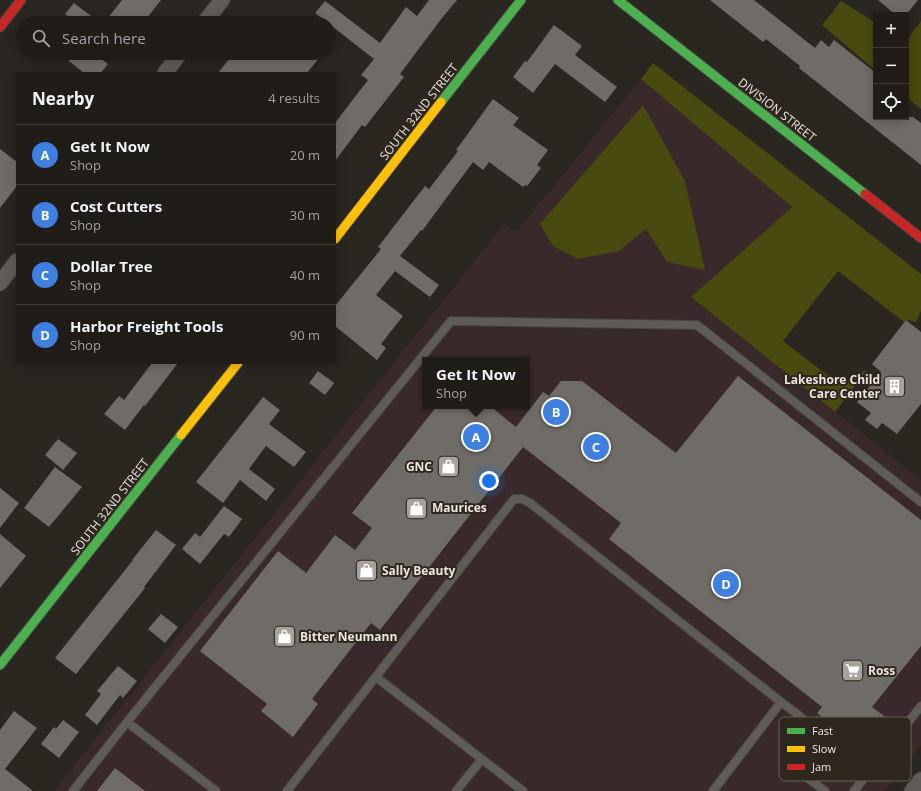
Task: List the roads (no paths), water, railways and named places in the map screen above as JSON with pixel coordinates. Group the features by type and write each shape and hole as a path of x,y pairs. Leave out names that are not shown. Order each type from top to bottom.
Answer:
{"street":[{"path":"0,27 21,0"},
{"path":"209,16 222,0"},
{"name":"SOUTH 32ND STREET","path":"336,238 521,0"},
{"name":"DIVISION STREET","path":"618,0 921,238"},
{"path":"165,72 174,60"},
{"path":"0,283 16,262"},
{"name":"SOUTH 32ND STREET","path":"0,666 237,364"},
{"path":"912,791 921,780"}],"lane":[{"path":"73,791 451,321 697,325 921,502"},
{"path":"287,791 514,499 522,499 530,503 800,717"},
{"path":"376,677 523,791"},
{"path":"713,791 781,702"},
{"path":"911,719 921,706"},
{"path":"127,722 216,791"},
{"path":"456,791 482,760"},
{"path":"812,781 825,791"},
{"path":"854,791 862,781"}],"place":[{"name":"Lakeshore Child Care Center","path":"895,387"},
{"name":"Cost Cutters","path":"556,412"},
{"name":"Get It Now","path":"476,437"},
{"name":"Dollar Tree","path":"596,447"},
{"name":"GNC","path":"448,467"},
{"name":"Maurices","path":"416,508"},
{"name":"Sally Beauty","path":"367,571"},
{"name":"Harbor Freight Tools","path":"726,584"},
{"name":"Bitter Neumann","path":"285,637"},
{"name":"Ross","path":"853,671"}]}
